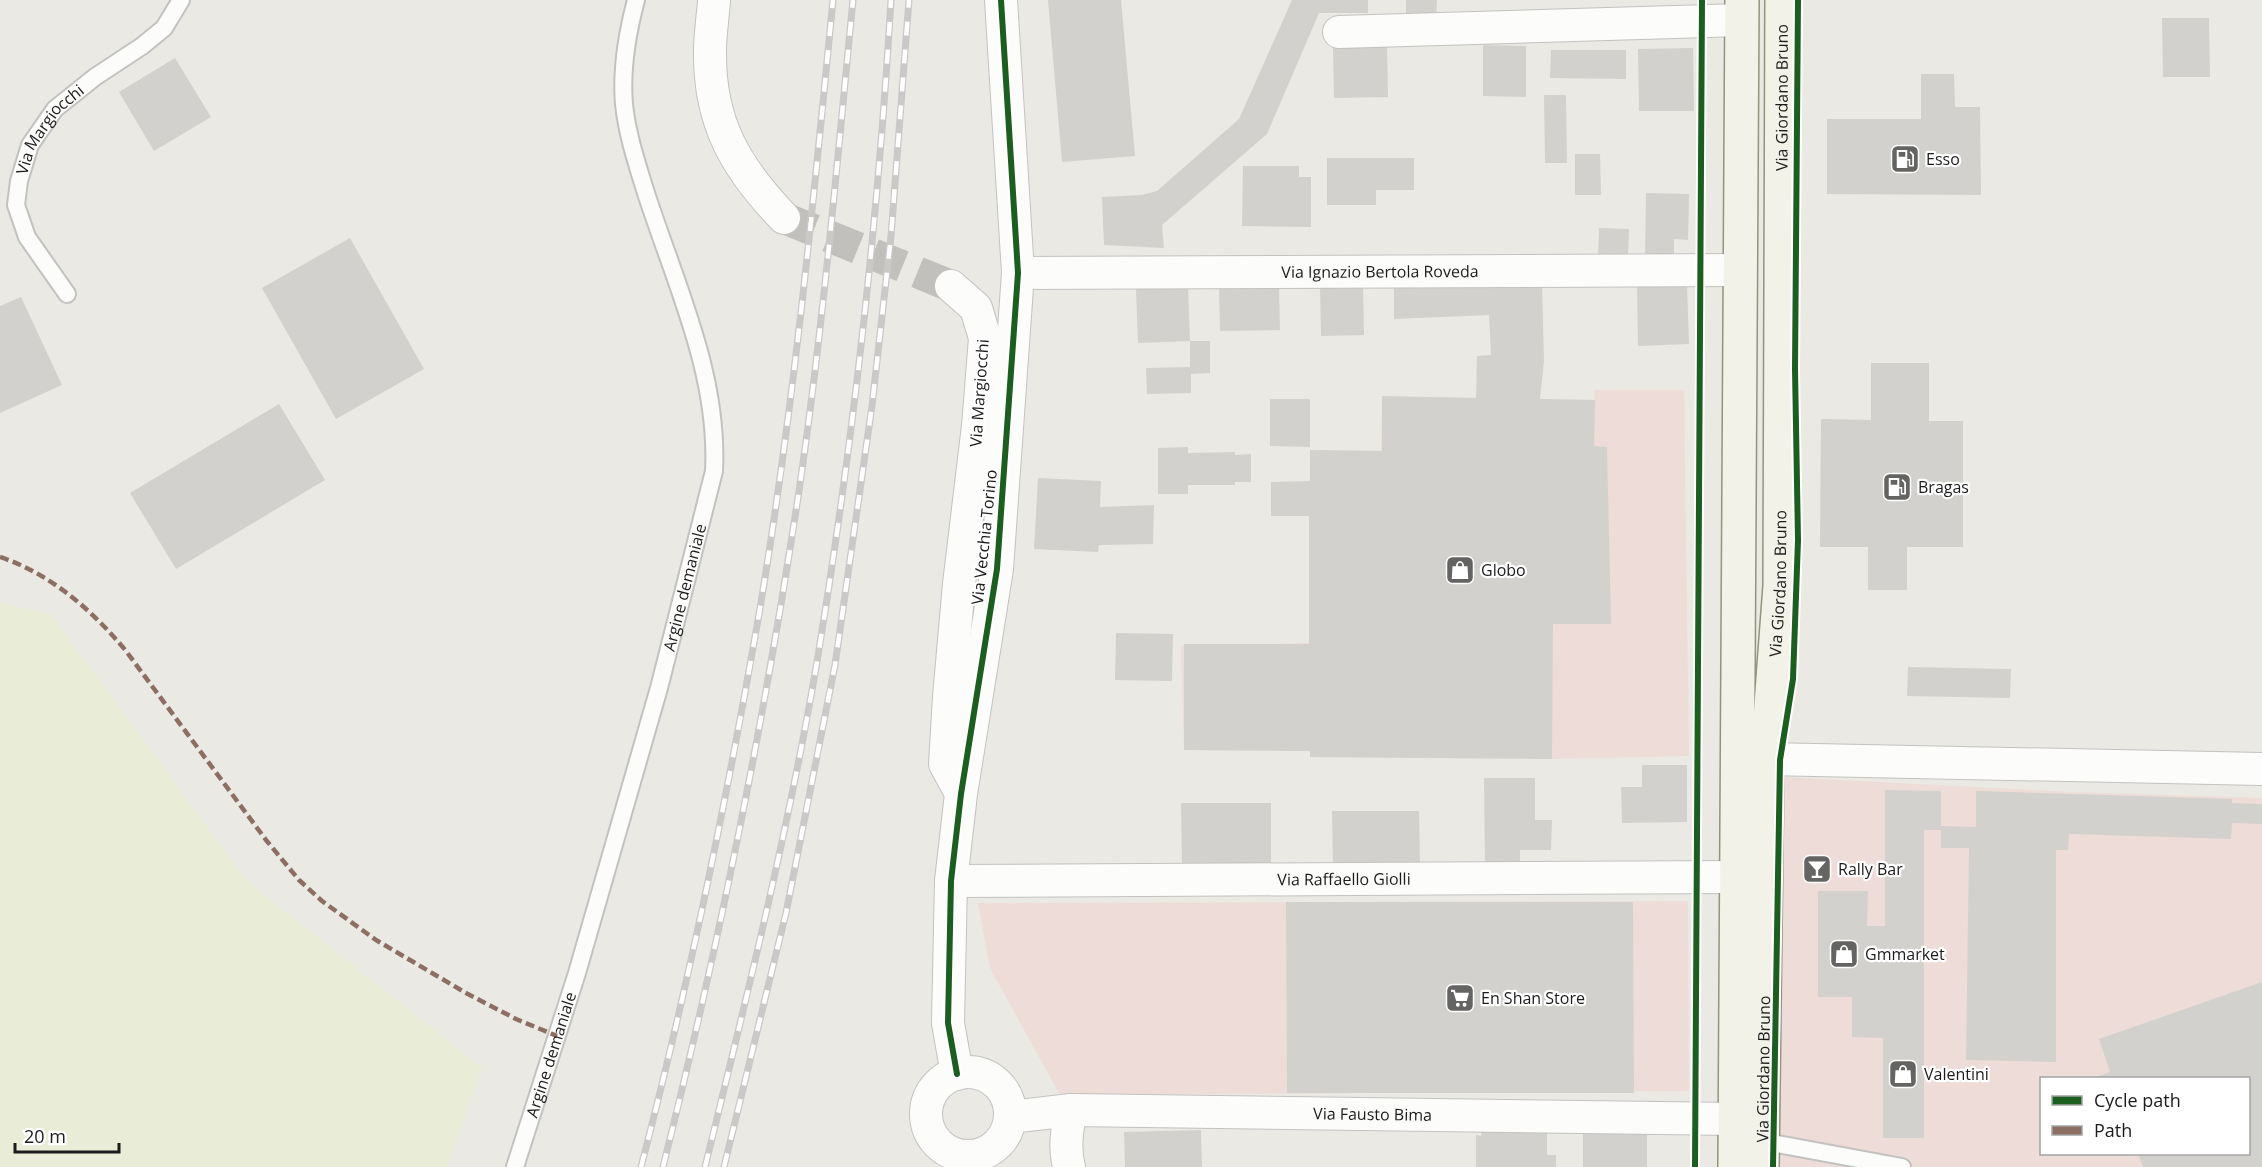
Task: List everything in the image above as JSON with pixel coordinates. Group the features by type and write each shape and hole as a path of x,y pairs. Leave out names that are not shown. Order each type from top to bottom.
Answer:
{"main road":[{"name":"Via Giordano Bruno","path":"1762,1154 1767,759 1780,586 1782,0"},
{"name":"Via Giordano Bruno","path":"1735,1167 1742,10"}],"street":[{"path":"714,0 710,51 715,107 728,142 741,167 757,189 784,218"},
{"name":"Via Vecchia Torino","path":"957,1074 948,1023 951,881 961,794 997,569 1018,273 1001,0"},
{"path":"1339,32 1742,10"},
{"name":"Via Ignazio Bertola Roveda","path":"1018,273 1740,270"},
{"name":"Via Margiocchi","path":"951,286 976,308 985,338 978,426 959,584 945,764 961,794"},
{"path":"1767,759 2262,769"},
{"name":"Via Raffaello Giolli","path":"951,881 1737,877"},
{"path":"970,1072 983,1075 1003,1092 1010,1117 1004,1135 998,1143 978,1155 965,1156 953,1154 934,1139 928,1127 926,1113 928,1100 935,1088 945,1079 970,1072"},
{"path":"1070,1167 1066,1157 1066,1131 1071,1110"},
{"name":"Via Fausto Bima","path":"1010,1117 1071,1110 1736,1119"}],"lane":[{"name":"Via Margiocchi","path":"67,294 27,237 16,205 19,181 30,145 55,109 95,77 135,51 164,28 181,0"},
{"name":"Argine demaniale","path":"515,1167 578,973 646,734 714,471 715,446 712,419 699,352 627,128 623,71 636,0"},
{"path":"1762,1154 1902,1167"}],"shaded area":[{"name":"Globo","path":"1595,390 1684,390 1689,756 1552,759 1310,757 1310,751 1184,750 1181,646 1309,643 1310,450 1381,451 1382,396 1594,400"},
{"path":"1782,777 2071,792 2262,798 2262,1167 1778,1167"},
{"path":"1688,901 1689,1091 1060,1095 990,968 978,903"}],"green space":[{"path":"0,603 51,614 246,880 482,1068 447,1167 0,1167"}],"building":[{"path":"1048,0 1121,0 1135,156 1062,162"},
{"path":"1292,0 1368,0 1368,13 1319,13 1267,134 1162,225 1164,248 1104,245 1102,197 1142,195 1157,191 1239,119"},
{"path":"1406,0 1437,0 1436,21 1406,21"},
{"path":"2162,18 2209,18 2210,77 2163,77"},
{"path":"1483,45 1526,46 1526,97 1483,96"},
{"path":"1387,47 1388,97 1334,98 1333,48"},
{"path":"1693,48 1694,111 1639,111 1638,49"},
{"path":"1551,50 1626,50 1626,79 1550,78"},
{"path":"175,58 211,117 154,151 119,92"},
{"path":"1921,74 1954,74 1955,107 1980,107 1981,195 1827,194 1827,119 1921,119"},
{"path":"1544,95 1566,95 1567,163 1545,163"},
{"path":"1575,154 1600,154 1601,195 1575,195"},
{"path":"1327,158 1414,158 1414,190 1376,190 1376,205 1327,205"},
{"path":"1243,166 1299,166 1299,177 1311,177 1311,227 1242,226"},
{"path":"1646,193 1689,194 1688,240 1674,239 1674,259 1645,259"},
{"path":"1599,228 1629,229 1628,257 1598,257"},
{"path":"350,238 424,369 336,419 262,288"},
{"name":"Globo","path":"1542,283 1544,361 1540,399 1595,400 1594,446 1607,447 1611,624 1553,624 1552,759 1310,757 1310,751 1184,750 1184,644 1309,644 1309,516 1271,516 1271,482 1310,481 1310,450 1382,451 1382,396 1476,398 1477,356 1491,355 1489,315 1394,319 1394,288"},
{"path":"1687,284 1689,344 1638,346 1637,285"},
{"path":"1188,287 1190,341 1138,343 1136,289"},
{"path":"1363,287 1364,335 1321,336 1320,288"},
{"path":"1279,288 1280,330 1220,331 1219,289"},
{"path":"21,297 62,385 0,413 0,306"},
{"path":"1190,341 1210,341 1210,373 1191,374 1191,393 1147,394 1146,368 1190,367"},
{"path":"1871,363 1929,363 1929,421 1963,421 1963,547 1907,547 1907,590 1868,590 1868,547 1820,547 1821,419 1871,420"},
{"path":"1270,399 1310,399 1310,447 1270,446"},
{"path":"279,404 325,480 176,569 130,493"},
{"path":"1188,447 1188,453 1251,454 1251,482 1235,482 1235,485 1188,485 1188,494 1158,494 1158,448"},
{"path":"1038,478 1101,481 1100,507 1154,505 1153,544 1099,545 1098,552 1034,549"},
{"path":"1116,633 1173,634 1172,681 1115,680"},
{"path":"1908,667 2011,669 2010,698 1907,696"},
{"path":"1642,765 1687,765 1687,822 1622,823 1621,787 1642,787"},
{"path":"1484,778 1535,778 1535,820 1552,820 1551,850 1520,850 1520,861 1485,862"},
{"path":"1885,790 1941,791 1941,826 1976,827 1976,791 2232,799 2232,803 2262,804 2262,824 2232,823 2231,839 2069,834 2068,850 2056,850 2056,1062 1966,1060 1969,848 1941,848 1941,830 1924,830 1924,1138 1883,1138 1883,1038 1852,1037 1852,997 1818,997 1818,891 1868,891 1867,926 1885,926"},
{"path":"1181,803 1271,803 1271,864 1182,864"},
{"path":"1332,811 1419,811 1420,864 1333,864"},
{"name":"En Shan Store","path":"1286,902 1633,902 1634,1093 1287,1093"},
{"path":"2262,982 2262,1167 2143,1167 2138,1155 2250,1155 2250,1077 2096,1077 2110,1072 2099,1039"},
{"path":"1482,1129 1547,1130 1547,1155 1556,1155 1556,1167 1476,1167 1476,1135 1481,1136"},
{"path":"1201,1130 1202,1167 1125,1167 1124,1132"},
{"path":"1583,1131 1647,1132 1647,1167 1583,1167"}],"tunnel":[{"path":"784,218 951,286"}],"railway":[{"path":"641,1167 675,1031 705,895 758,620 792,388 833,0"},
{"path":"663,1167 722,915 756,746 786,576 815,369 853,0"},
{"path":"705,1167 780,852 817,662 842,497 863,332 879,166 891,0"},
{"path":"724,1167 786,913 835,665 872,406 891,236 909,0"}],"marked path":[{"path":"0,557 19,564 53,583 99,621 126,651 266,840 299,880 322,901 376,940 466,993 516,1019 557,1036"}],"cycle path":[{"path":"957,1074 948,1023 951,881 961,794 997,569 1018,273 1001,0"},
{"path":"1695,1167 1702,0"},
{"path":"1773,1167 1780,760 1793,679 1798,540 1795,369 1798,0"}],"place":[{"name":"Esso","path":"1905,159"},
{"name":"Bragas","path":"1897,487"},
{"name":"Globo","path":"1460,570"},
{"name":"Rally Bar","path":"1817,869"},
{"name":"Gmmarket","path":"1844,954"},
{"name":"En Shan Store","path":"1460,998"},
{"name":"Valentini","path":"1903,1074"}]}
